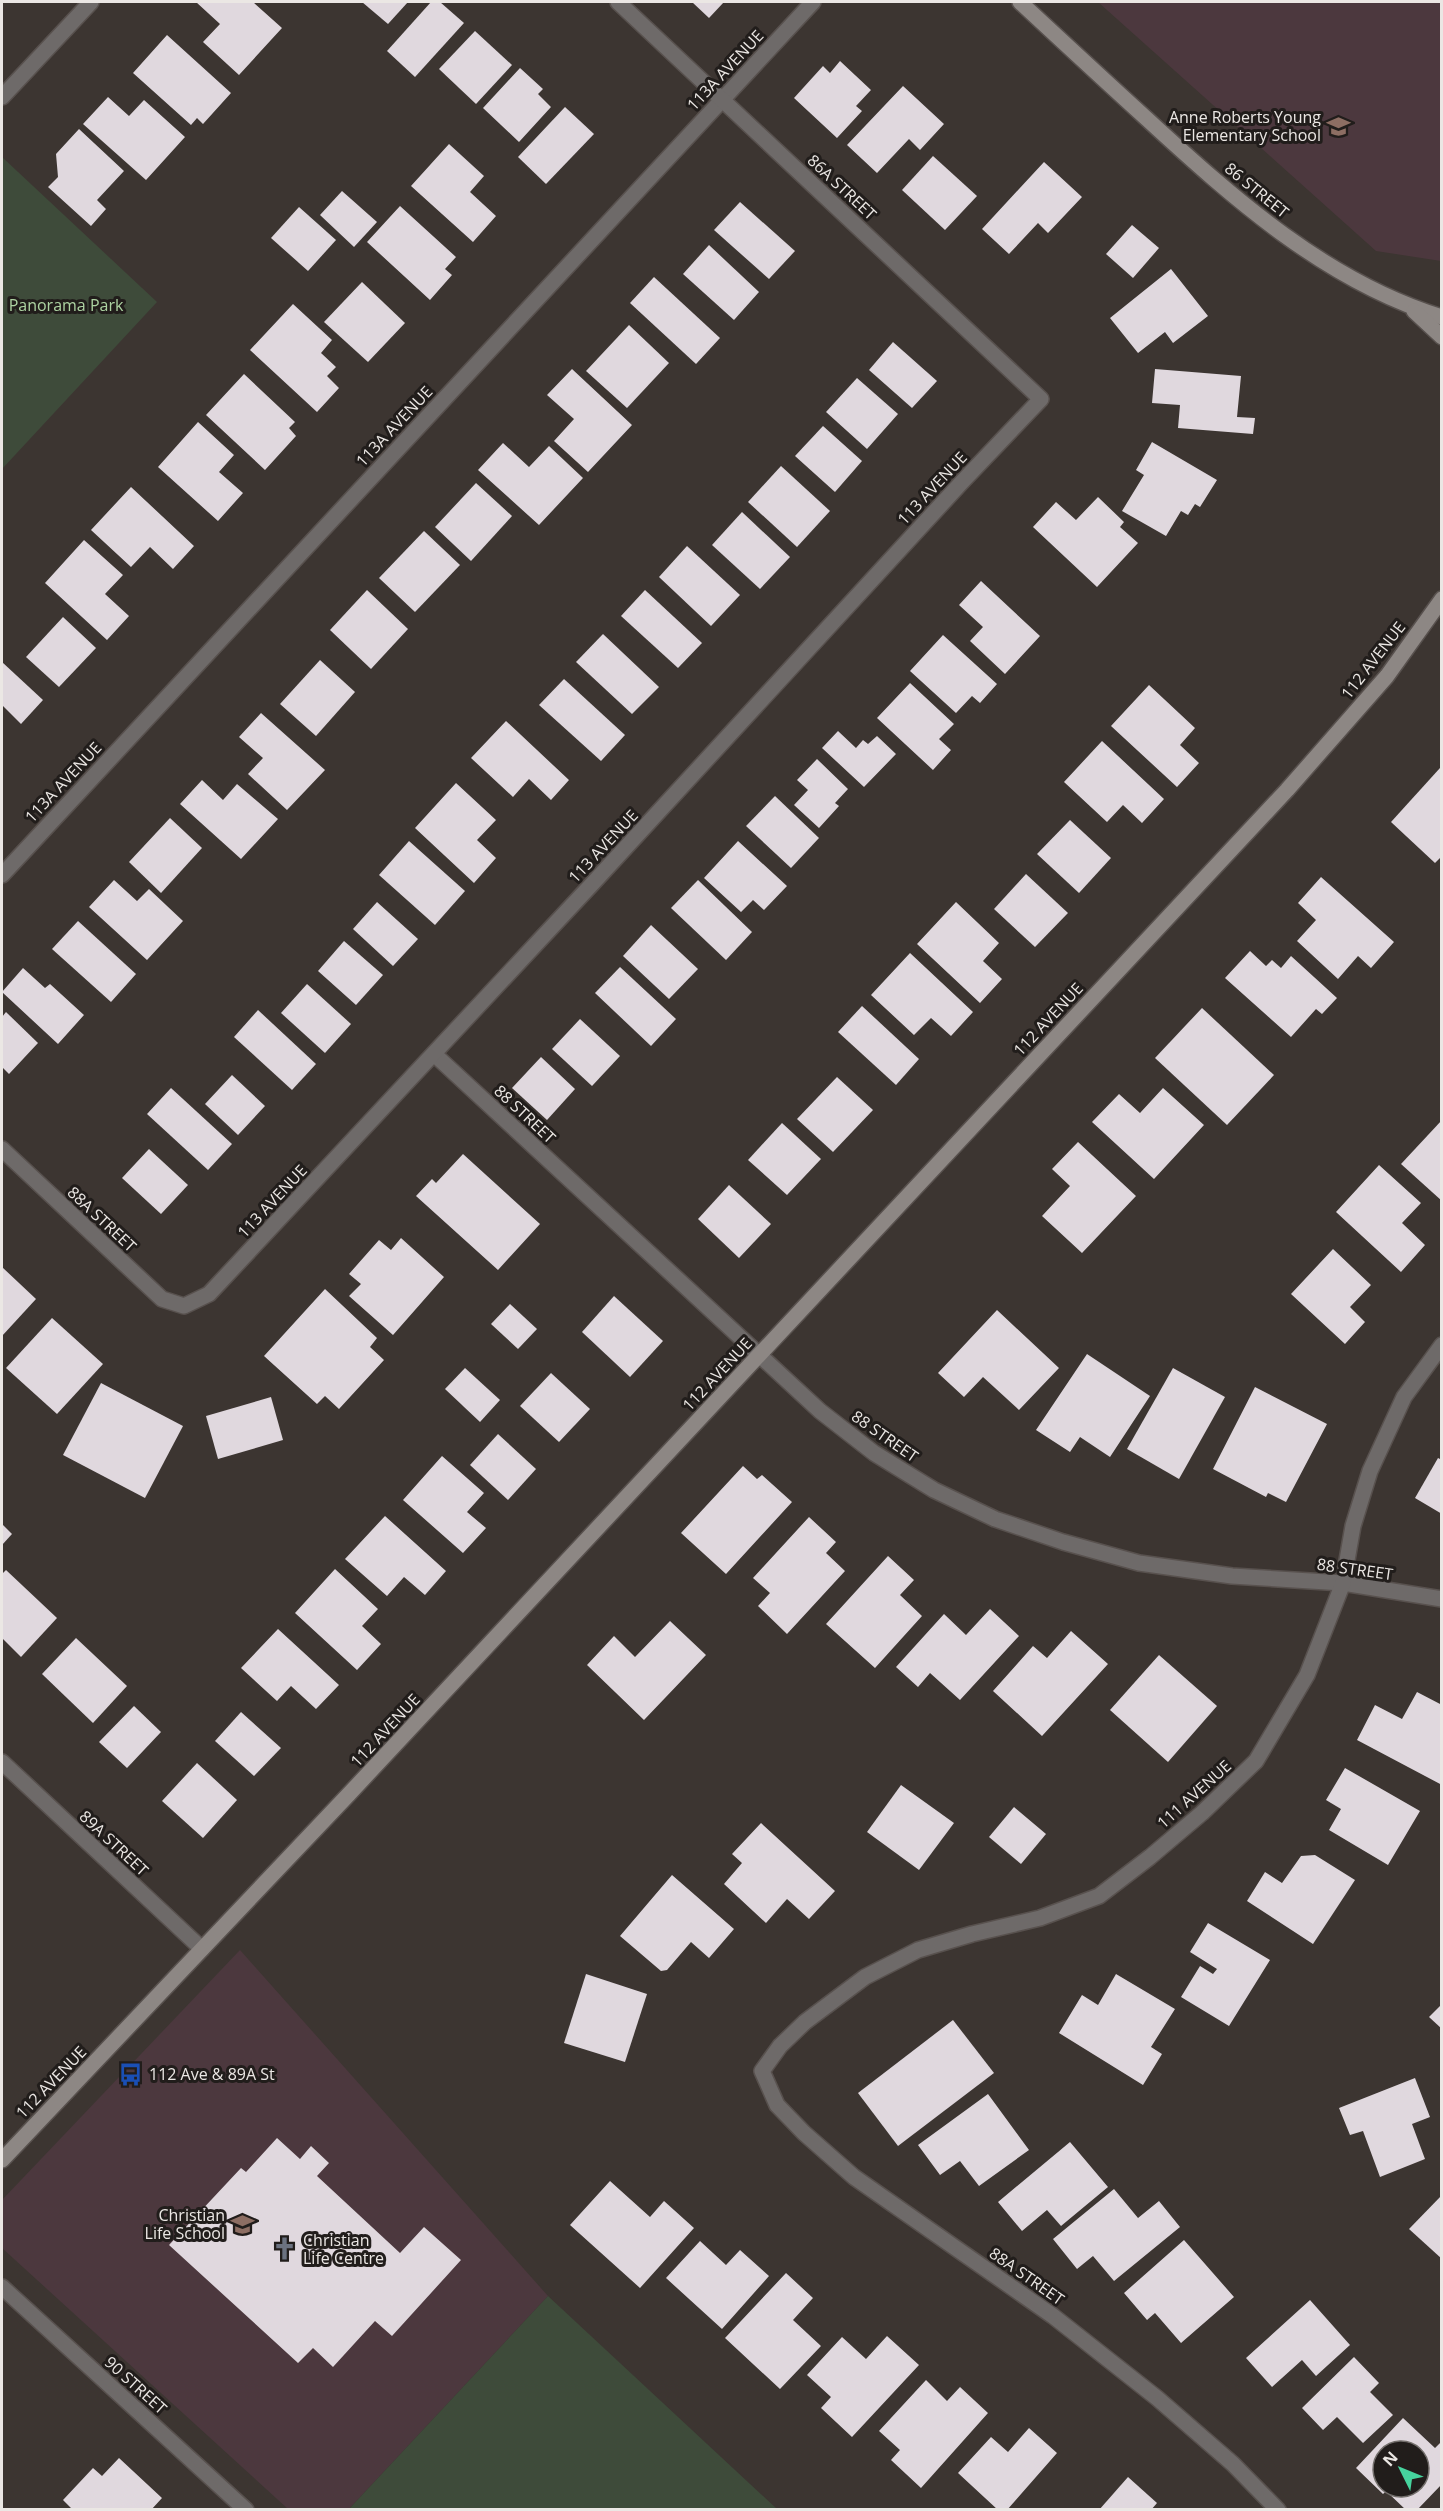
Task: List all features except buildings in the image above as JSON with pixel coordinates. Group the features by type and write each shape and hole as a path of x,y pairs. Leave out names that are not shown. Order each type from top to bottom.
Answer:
{"street":[{"path":"2,97 91,2"},
{"name":"86A STREET","path":"618,2 1041,399"},
{"name":"113A AVENUE","path":"2,875 813,2"},
{"name":"86 STREET","path":"1020,2 1191,159 1266,221 1353,280 1410,307 1442,317"},
{"name":"86 STREET","path":"1410,307 1442,337"},
{"name":"113 AVENUE","path":"184,1306 209,1294 1041,399"},
{"name":"112 AVENUE","path":"2,2160 759,1356 1338,733 1387,676 1442,599"},
{"name":"88 STREET","path":"434,1054 820,1411 874,1453 934,1490 995,1519 1063,1542 1139,1563 1232,1576 1343,1582 1442,1599"},
{"name":"88A STREET","path":"2,1149 162,1299 184,1306"},
{"name":"111 AVENUE","path":"762,2071 780,2046 805,2022 866,1977 918,1950 1040,1918 1099,1896 1202,1813 1256,1761 1307,1675 1343,1582 1353,1526 1370,1472 1404,1397 1442,1345"},
{"name":"89A STREET","path":"2,1762 202,1949"},
{"name":"88A STREET","path":"762,2071 777,2104 804,2133 854,2177 1053,2316 1166,2406 1233,2464 1278,2510"},
{"name":"90 STREET","path":"2,2287 246,2510"}],"shaded area":[{"name":"Anne Roberts Young Elementary School","path":"1098,2 1441,2 1441,261 1376,251"},
{"name":"Christian Life School","path":"240,1950 548,2296 349,2509 288,2509 2,2248 2,2200"}],"green space":[{"name":"Panorama Park","path":"2,157 157,302 2,469"},
{"path":"548,2296 777,2509 349,2509"}],"place":[{"name":"Anne Roberts Young Elementary School","path":"1339,126"},
{"name":"112 Ave & 89A St","path":"131,2074"},
{"name":"Christian Life School","path":"243,2224"},
{"name":"Christian Life Centre","path":"285,2249"}]}
